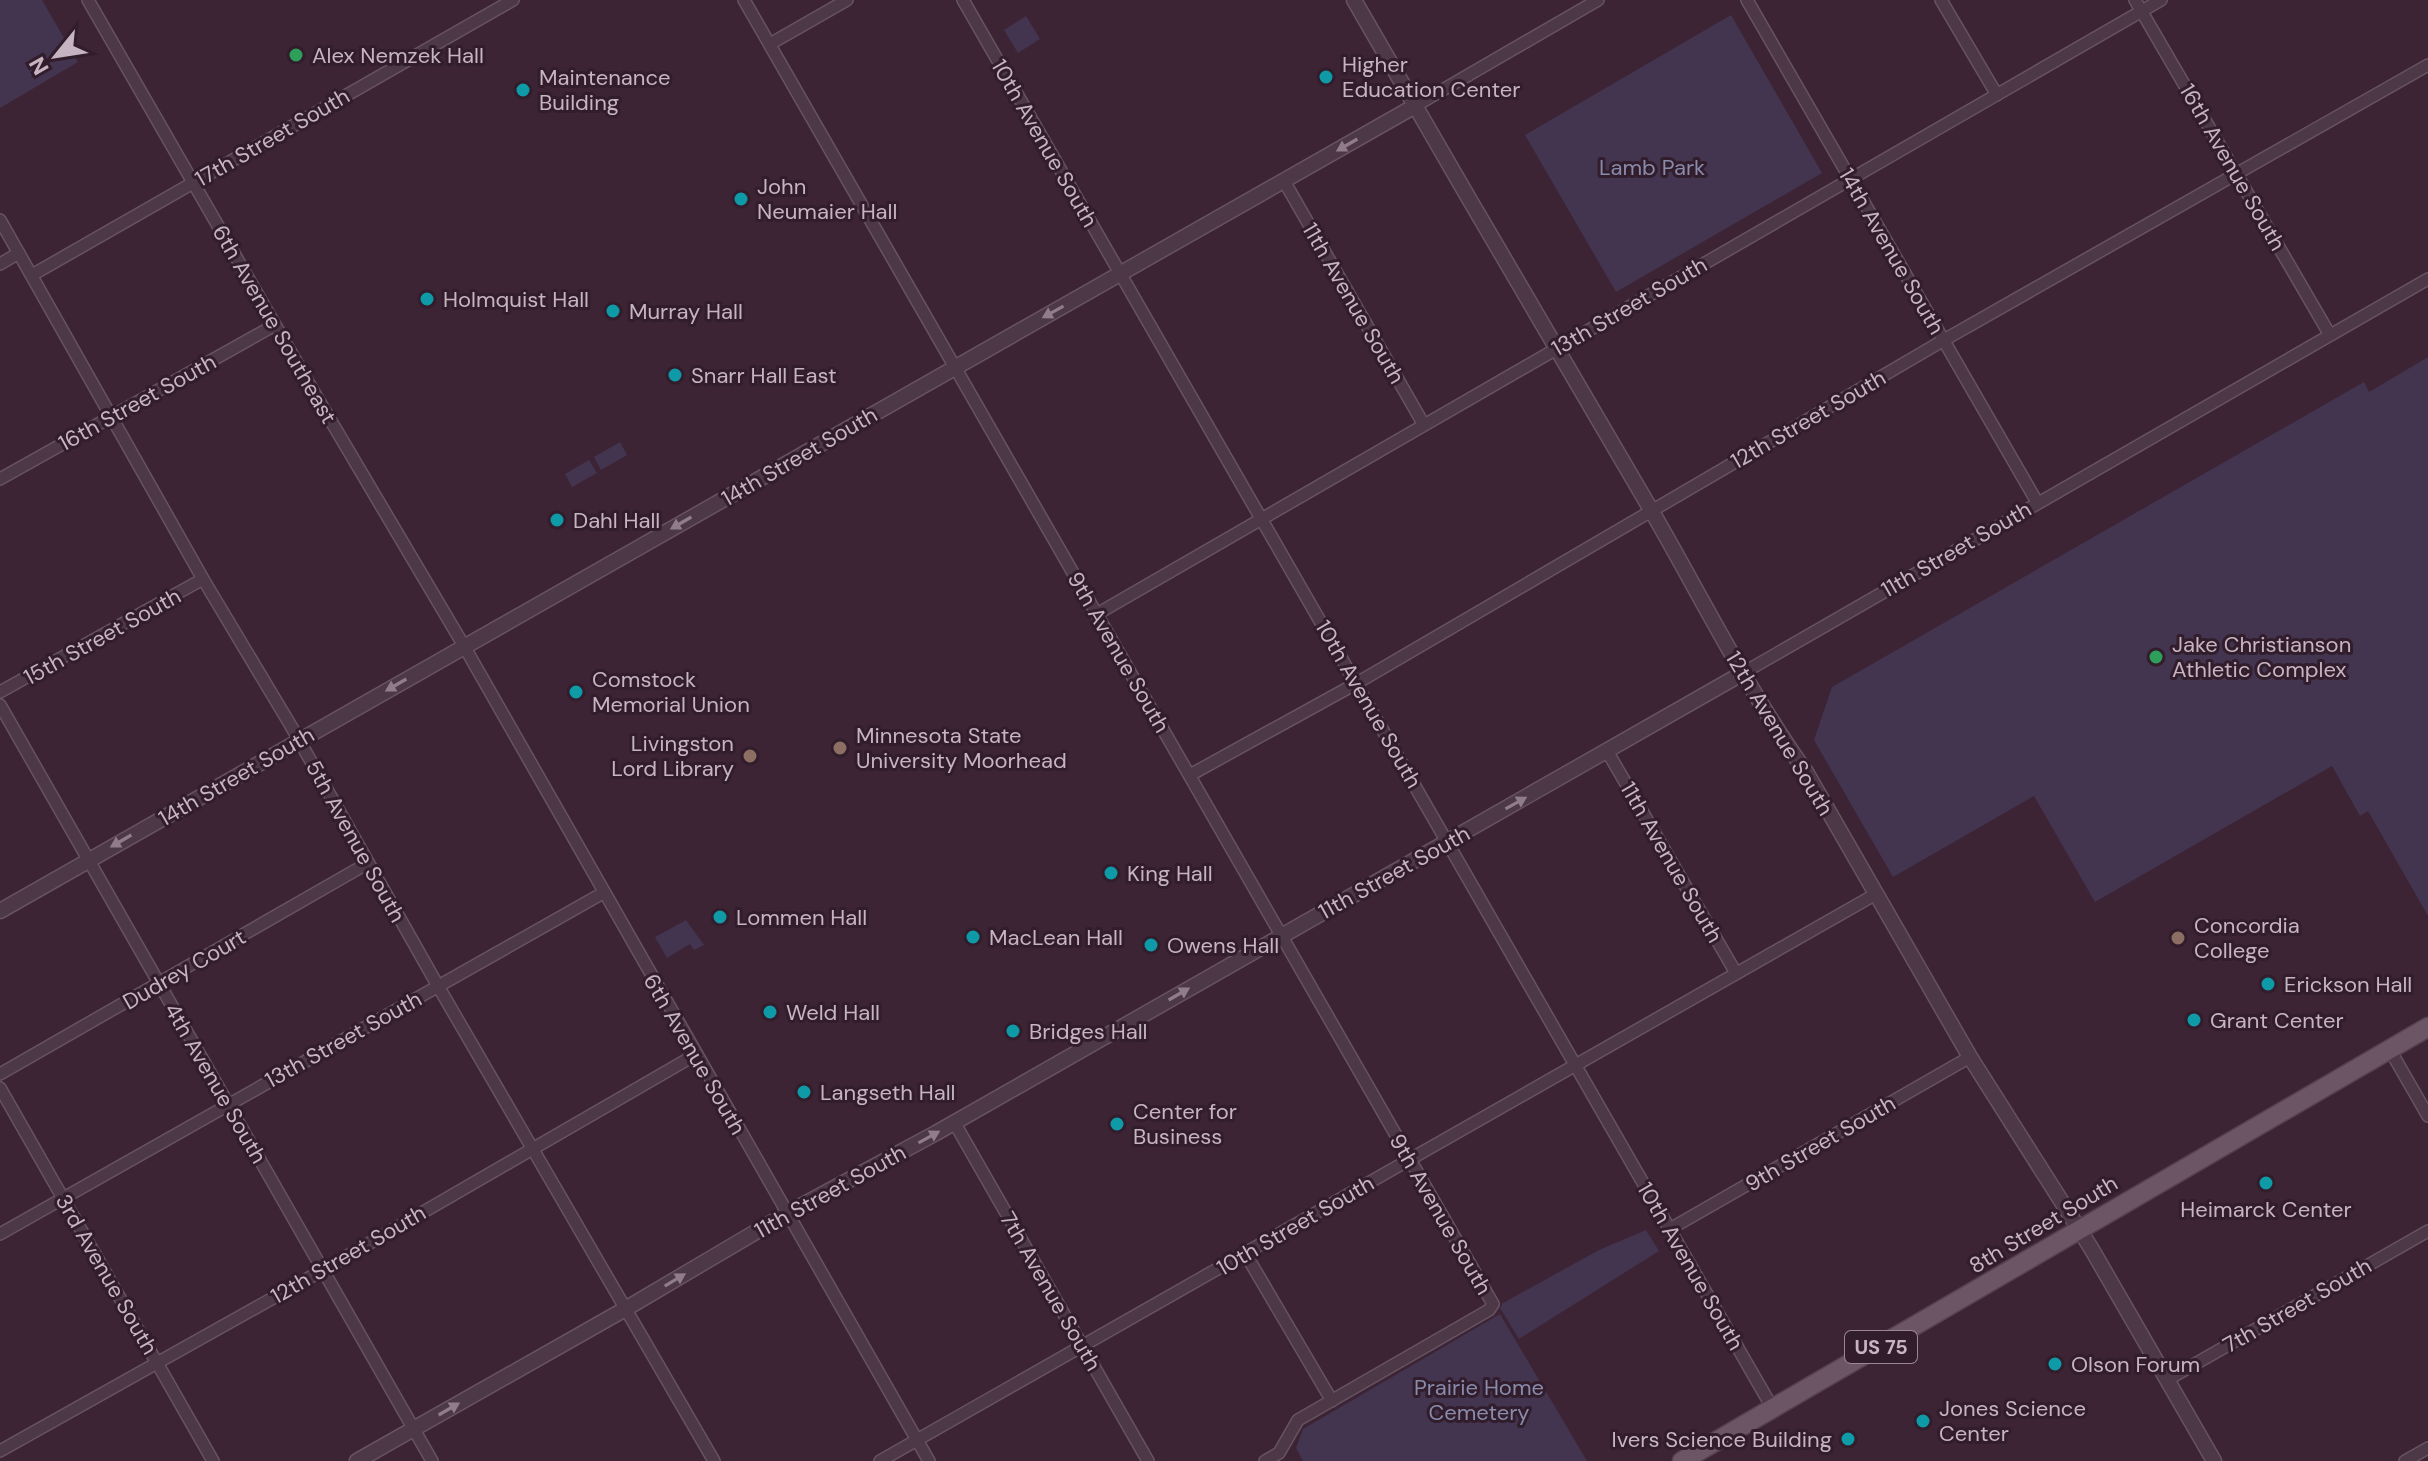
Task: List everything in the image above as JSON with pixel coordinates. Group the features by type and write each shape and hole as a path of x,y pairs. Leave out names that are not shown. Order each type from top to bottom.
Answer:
{"main road":[{"name":"8th Street South","path":"1682,1461 2428,1027"}],"street":[{"name":"6th Avenue Southeast","path":"88,0 464,646"},
{"name":"17th Street South","path":"32,275 513,0"},
{"name":"9th Avenue South","path":"744,0 1493,1304 1489,1310 1332,1401"},
{"path":"770,44 847,0"},
{"name":"10th Avenue South","path":"963,0 1773,1409"},
{"name":"12th Avenue South","path":"1354,0 1743,673 1806,772 1970,1057 2079,1230 2214,1461"},
{"name":"14th Street South","path":"0,911 1598,0"},
{"name":"14th Avenue South","path":"1747,0 2037,502"},
{"path":"1941,0 1997,95"},
{"name":"13th Street South","path":"1097,614 1997,95 2138,6 2161,0"},
{"name":"16th Avenue South","path":"2138,6 2330,335"},
{"name":"12th Street South","path":"1190,775 1357,683 1944,340 2428,65"},
{"name":"11th Avenue South","path":"1284,181 1424,425"},
{"name":"5th Avenue South","path":"0,220 203,579 714,1461"},
{"path":"0,264 19,253"},
{"name":"11th Street South","path":"357,1461 786,1214 1607,751 2428,279"},
{"name":"16th Street South","path":"0,479 275,325"},
{"name":"15th Street South","path":"0,692 203,579"},
{"name":"6th Avenue South","path":"464,646 929,1461"},
{"name":"4th Avenue South","path":"0,705 432,1461"},
{"name":"11th Avenue South","path":"1607,751 1736,973"},
{"name":"Dudrey Court","path":"0,1074 368,863"},
{"name":"13th Street South","path":"0,1234 603,893"},
{"name":"10th Street South","path":"880,1461 1876,894"},
{"path":"2390,1050 2428,1116"},
{"name":"12th Street South","path":"0,1451 323,1270 695,1055"},
{"name":"9th Street South","path":"1670,1229 1970,1057"},
{"name":"3rd Avenue South","path":"0,1088 213,1461"},
{"name":"7th Avenue South","path":"954,1122 1148,1461"},
{"name":"7th Street South","path":"2167,1380 2428,1231"},
{"path":"1245,1253 1332,1401 1298,1420 1279,1453 1265,1461"},
{"path":"2405,1461 2428,1448"}],"green space":[{"path":"0,0 42,0 78,62 0,108"},
{"name":"Lamb Park","path":"1731,15 1822,173 1616,292 1525,135"},
{"path":"1026,16 1040,39 1018,53 1004,30"},
{"name":"Jake Christianson Athletic Complex","path":"2428,357 2428,916 2368,811 2360,816 2332,766 2095,902 2034,796 1893,877 1814,740 1832,687 2364,382 2369,392"},
{"path":"620,442 627,455 601,470 594,457"},
{"path":"589,460 597,473 572,487 565,474"},
{"path":"686,920 704,945 694,950 690,944 667,958 655,937"},
{"path":"1646,1230 1659,1251 1519,1339 1500,1308 1503,1303 1599,1250"},
{"name":"Prairie Home Cemetery","path":"1500,1314 1587,1461 1303,1461 1296,1448 1303,1429"}],"place":[{"name":"Alex Nemzek Hall","path":"296,55"},
{"name":"Higher Education Center","path":"1326,77"},
{"name":"Maintenance Building","path":"523,90"},
{"name":"John Neumaier Hall","path":"741,199"},
{"name":"Holmquist Hall","path":"427,299"},
{"name":"Murray Hall","path":"613,311"},
{"name":"Snarr Hall East","path":"675,375"},
{"name":"Dahl Hall","path":"557,520"},
{"name":"Jake Christianson Athletic Complex","path":"2156,657"},
{"name":"Comstock Memorial Union","path":"576,692"},
{"name":"Minnesota State University Moorhead","path":"840,748"},
{"name":"Livingston Lord Library","path":"750,756"},
{"name":"King Hall","path":"1111,873"},
{"name":"Lommen Hall","path":"720,917"},
{"name":"MacLean Hall","path":"973,937"},
{"name":"Concordia College","path":"2178,938"},
{"name":"Owens Hall","path":"1151,945"},
{"name":"Erickson Hall","path":"2268,984"},
{"name":"Weld Hall","path":"770,1012"},
{"name":"Grant Center","path":"2194,1020"},
{"name":"Bridges Hall","path":"1013,1031"},
{"name":"Langseth Hall","path":"804,1092"},
{"name":"Center for Business","path":"1117,1124"},
{"name":"Heimarck Center","path":"2266,1183"},
{"name":"Olson Forum","path":"2055,1364"},
{"name":"Jones Science Center","path":"1923,1421"},
{"name":"Ivers Science Building","path":"1848,1439"}]}
